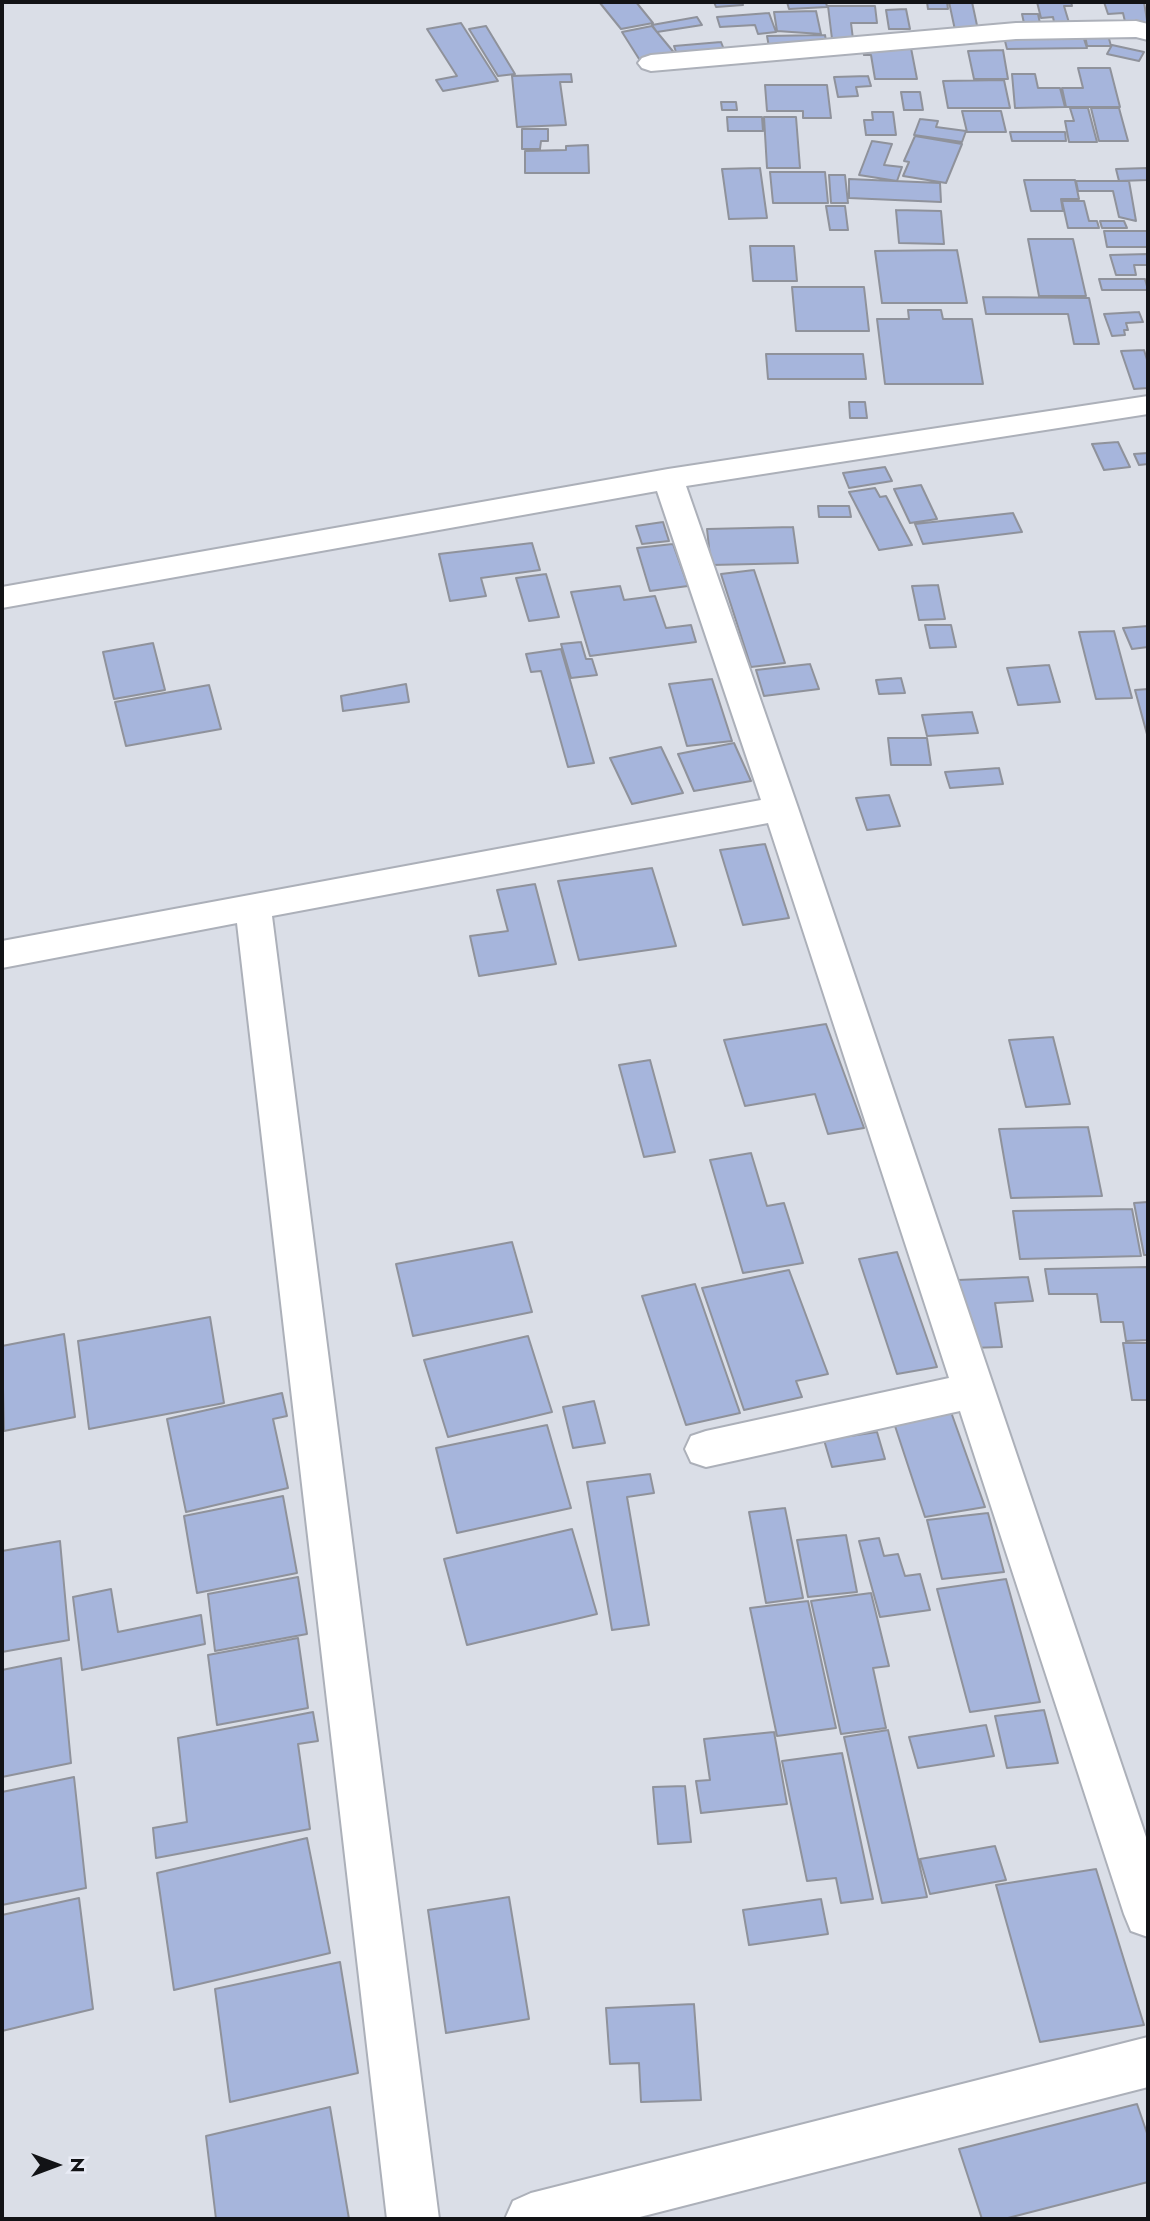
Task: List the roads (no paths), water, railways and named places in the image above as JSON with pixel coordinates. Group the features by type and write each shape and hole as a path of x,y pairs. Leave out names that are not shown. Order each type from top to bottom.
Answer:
{"street":[{"path":"651,63 1016,31 1136,29 1148,32"},
{"path":"2,597 668,479 1148,405"},
{"path":"668,479 781,808 1148,1914"},
{"path":"2,954 781,808"},
{"path":"253,907 413,2219"},
{"path":"706,1449 973,1390"},
{"path":"531,2219 1148,2062"}]}
